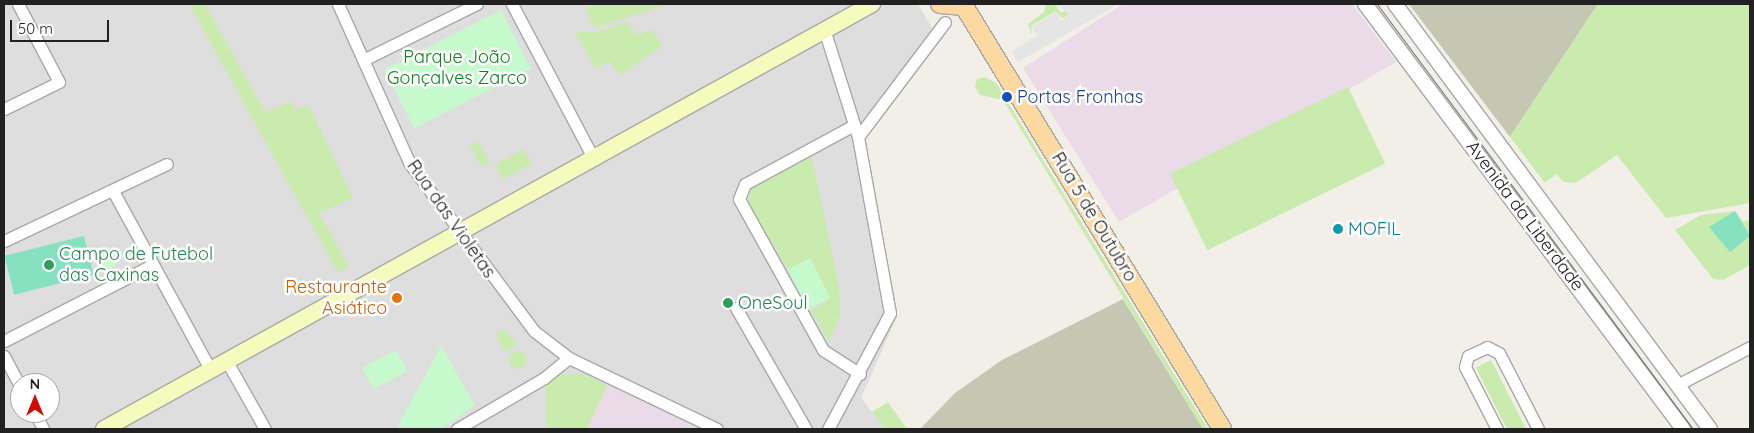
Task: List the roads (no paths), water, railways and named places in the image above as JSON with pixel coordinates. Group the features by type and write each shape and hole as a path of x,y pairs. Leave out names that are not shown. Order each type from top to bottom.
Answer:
{"main road":[{"path":"104,429 592,156 872,4"},
{"name":"Rua 5 de Outubro","path":"940,4 965,5 1222,429"}],"street":[{"path":"4,108 59,82 18,4"},
{"name":"Rua das Violetas","path":"338,4 410,164 534,331 568,358 717,429"},
{"path":"363,60 475,4"},
{"path":"512,4 592,156"},
{"name":"Avenida da Liberdade","path":"1365,4 1683,429"},
{"name":"Avenida da Liberdade","path":"1395,4 1710,429"},
{"path":"858,137 945,22"},
{"path":"824,29 858,137 890,313 860,374 828,429"},
{"path":"854,125 745,184 740,199 823,350 860,374"},
{"path":"4,242 167,164"},
{"path":"112,190 210,369"},
{"path":"4,342 152,265"},
{"path":"736,308 806,429"},
{"path":"1497,429 1465,367 1468,356 1487,347 1499,353 1538,429"},
{"path":"1677,385 1750,347"},
{"path":"4,356 13,373"},
{"path":"457,429 544,378 568,358"},
{"path":"226,360 265,429"}],"tram line":[{"path":"1377,4 1693,429"}],"place":[{"name":"Portas Fronhas","path":"1007,97"},
{"name":"MOFIL","path":"1338,229"},
{"name":"Campo de Futebol das Caxinas","path":"49,265"},
{"name":"Restaurante Asiático","path":"397,298"},
{"name":"OneSoul","path":"728,303"}],"park label":[{"name":"Parque João Gonçalves Zarco","path":"457,68"}]}
